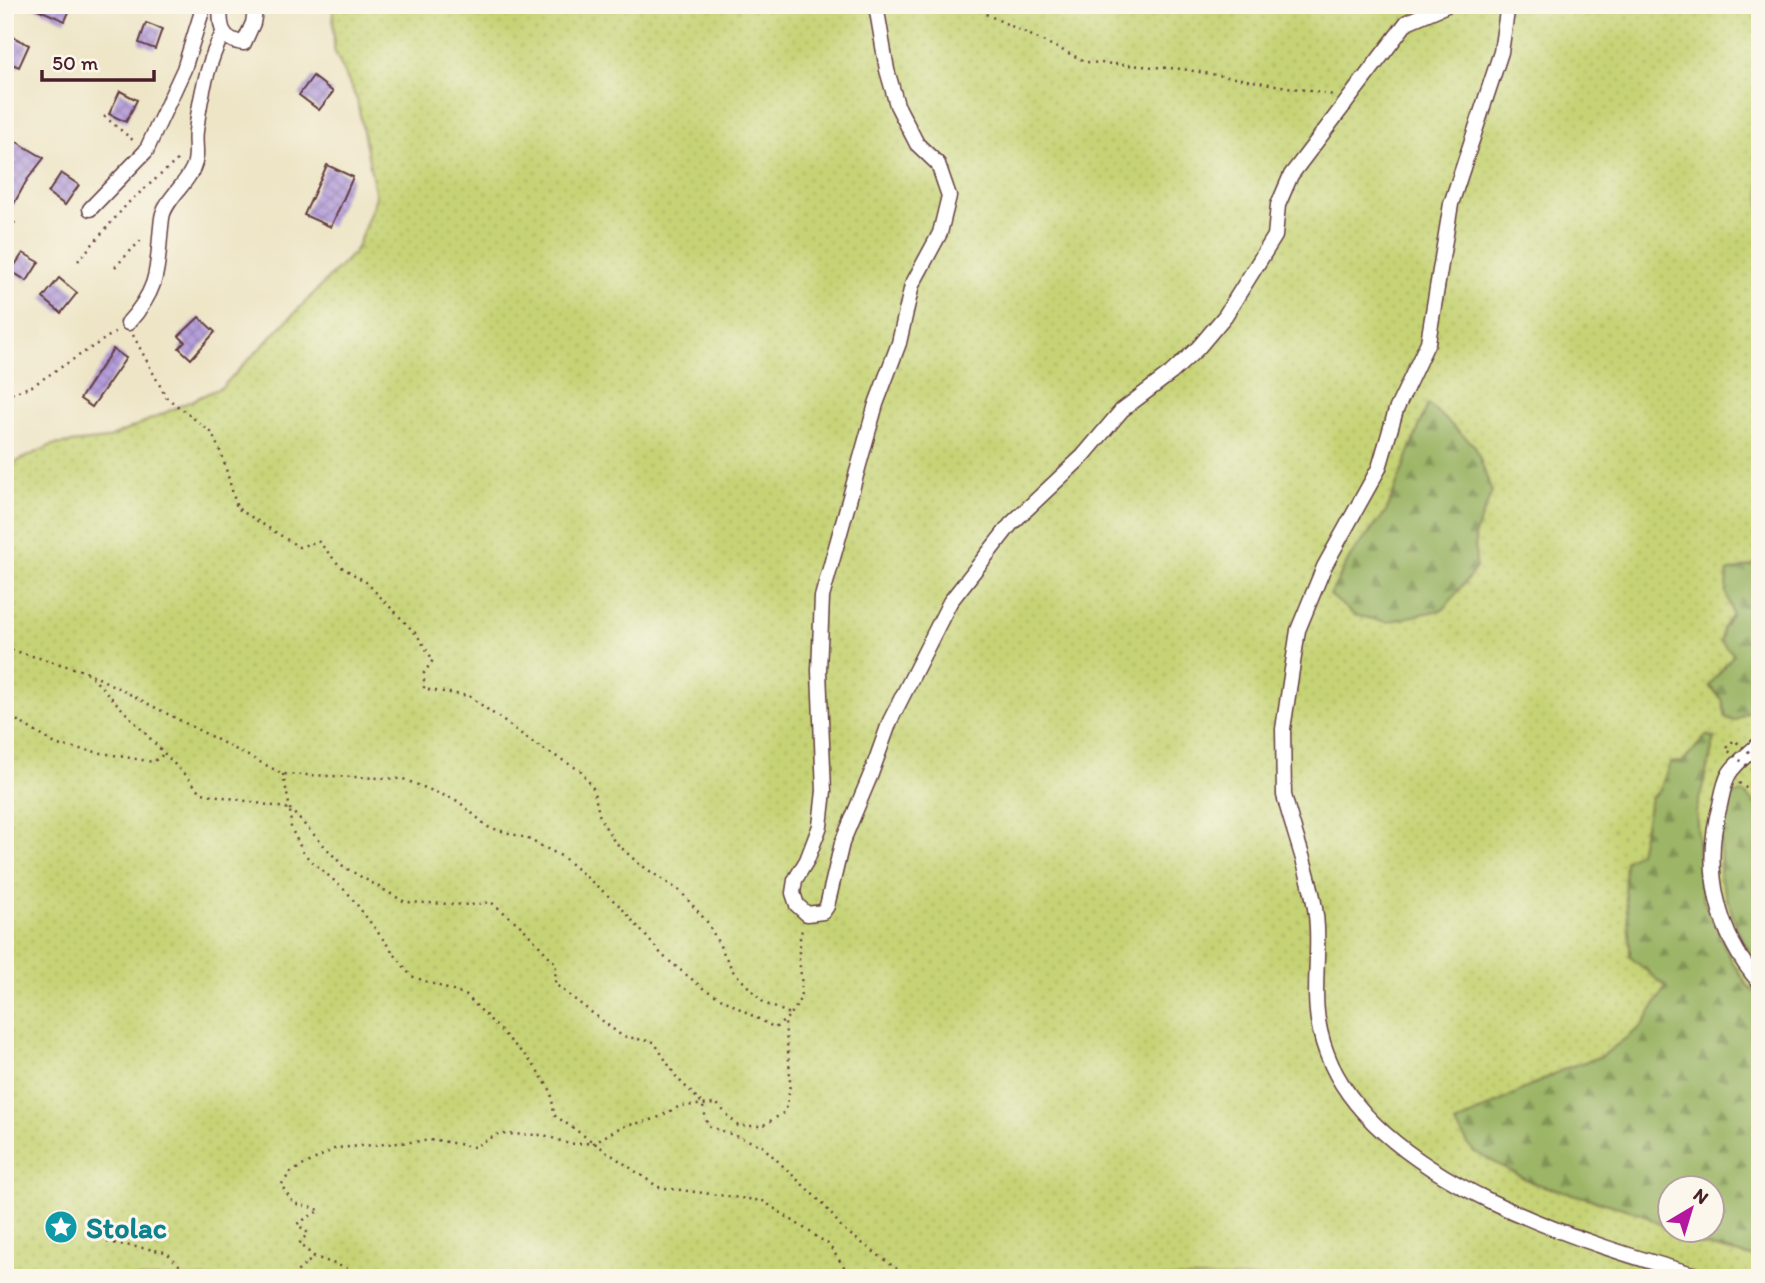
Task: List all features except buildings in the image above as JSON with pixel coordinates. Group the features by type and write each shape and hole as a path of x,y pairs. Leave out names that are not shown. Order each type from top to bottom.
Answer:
{"street":[{"path":"90,209 116,178 146,152 184,69 204,5"},
{"path":"221,5 219,22 223,33 233,42 244,43 256,5"},
{"path":"876,5 887,70 897,105 917,144 938,164 949,196 940,233 912,285 899,342 876,404 822,597 819,671 824,791 820,825 807,860 795,880 793,893 797,905 807,914 823,912 827,906 842,843 872,774 890,721 950,602 1011,524 1083,456 1122,410 1180,365 1225,316 1275,236 1278,205 1291,175 1348,97 1367,79 1407,22 1447,5"},
{"path":"1508,5 1501,52 1451,204 1428,342 1396,410 1379,468 1324,566 1298,630 1283,729 1282,773 1284,795 1317,927 1314,994 1326,1054 1342,1087 1361,1110 1430,1168 1513,1212 1572,1237 1707,1278"},
{"path":"128,323 147,302 160,264 162,216 193,169 198,149 195,134 213,51 223,33"},
{"path":"1760,743 1728,774 1713,829 1715,901 1730,939 1746,967 1760,983"}],"path":[{"path":"967,5 1087,62 1182,69 1348,97"},
{"path":"104,116 146,152"},
{"path":"78,261 128,204 186,152 195,134"},
{"path":"5,216 16,220 5,239"},
{"path":"115,267 162,216"},
{"path":"5,396 32,386 128,323 147,366 166,397 211,432 222,455 237,508 299,547 318,541 340,566 366,582 417,635 433,660 424,673 424,689 469,696 535,744 581,771 593,788 600,818 614,841 638,863 681,892 708,923 733,971 764,1003 793,1015"},
{"path":"5,648 87,672 283,774 403,779 458,801 488,827 526,838 572,864 620,906 663,956 704,989 775,1028 793,1015 802,997 798,940 807,914"},
{"path":"87,672 202,793 290,809 344,867 405,902 471,905 491,902 522,927 556,964 555,984 622,1036 654,1042 677,1078 703,1105 708,1126 761,1145 824,1205 843,1229 909,1278"},
{"path":"5,713 57,745 153,762 164,754"},
{"path":"1728,774 1749,790 1760,776 1726,749 1734,740 1760,761"},
{"path":"283,774 291,828 304,854 348,893 411,976 467,996 533,1064 551,1091 554,1115 659,1187 763,1201 828,1244 852,1278"},
{"path":"374,1278 315,1256 299,1244 308,1233 297,1224 320,1210 294,1203 281,1185 291,1172 335,1148 436,1140 474,1147 498,1134 544,1135 569,1144 593,1143 621,1127 655,1119 680,1106 717,1104 737,1126 762,1126 785,1112 791,1091 792,1070 785,1021"},
{"path":"107,1242 166,1252 189,1275"},
{"path":"301,1278 298,1271 315,1256"}],"green space":[{"path":"333,5 1760,5 1760,1278 5,1278 5,467 52,445 107,439 222,387 356,250 376,197 357,100 334,50"},
{"path":"1428,404 1475,446 1492,492 1475,534 1476,568 1444,609 1387,622 1354,615 1330,595 1350,557 1386,512"},
{"path":"1760,563 1760,704 1735,721 1726,718 1722,699 1709,686 1734,654 1721,642 1722,628 1732,614 1726,592 1727,572"},
{"path":"1707,735 1715,738 1696,812 1703,899 1732,961 1748,986 1760,997 1760,1257 1756,1258 1699,1244 1726,1244 1726,1174 1656,1174 1656,1222 1640,1213 1533,1183 1473,1151 1455,1124 1566,1068 1602,1056 1642,1026 1666,987 1630,957 1625,861 1639,852 1651,798 1660,790 1670,763 1683,762"},
{"path":"1744,793 1760,809 1760,967 1740,936 1720,877 1722,796"}],"place":[{"name":"Stolac","path":"61,1227"}]}
